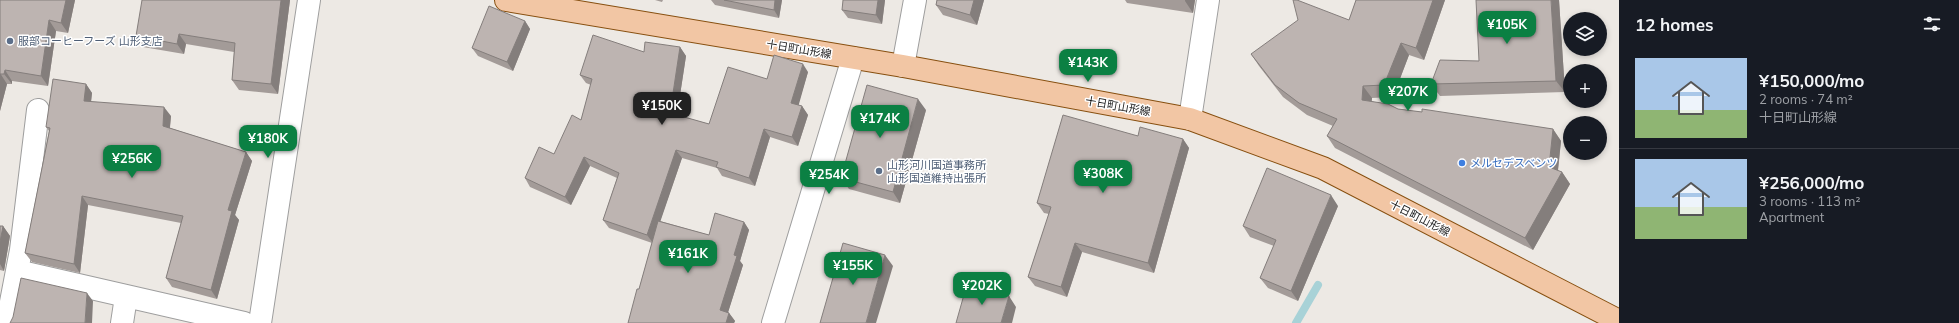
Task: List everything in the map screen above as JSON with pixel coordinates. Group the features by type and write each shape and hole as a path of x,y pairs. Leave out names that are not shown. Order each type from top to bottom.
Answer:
{"main road":[{"name":"十日町山形線","path":"506,0 903,66 1190,119 1324,168 1619,321"}],"street":[{"path":"260,323 309,0"},
{"path":"903,66 915,0"},
{"path":"1190,119 1208,0"},
{"path":"773,323 853,58"},
{"path":"7,323 17,271 38,110"},
{"path":"17,271 244,323"},
{"path":"122,323 126,297"}],"building":[{"path":"0,0 66,0 61,23 49,20 41,76 5,70 4,74 0,74"},
{"path":"142,0 281,0 271,84 232,80 235,43 179,34 177,44 136,36"},
{"path":"724,0 775,0 774,10"},
{"path":"843,0 878,0 876,15 842,10"},
{"path":"937,0 974,0 970,15 936,5"},
{"path":"1293,0 1297,0 1349,20 1356,0 1433,0 1416,48 1401,43 1384,85 1363,86 1362,100 1388,104 1398,109 1422,112 1422,109 1553,129 1549,167 1562,172 1525,238 1327,136 1337,119 1299,103 1275,85 1251,54 1298,20"},
{"path":"1476,0 1551,0 1556,81 1431,84 1440,60 1479,61"},
{"path":"489,6 525,21 507,62 472,48"},
{"path":"593,35 644,52 645,42 680,47 670,113 709,124 728,67 767,79 774,55 803,64 791,103 802,106 792,137 764,129 749,178 716,167 718,162 676,150 647,235 603,220 619,173 584,157 565,197 525,178 539,147 554,154 572,115 581,120 592,79 580,75"},
{"path":"53,79 86,84 84,101 164,107 163,126 246,152 228,210 232,211 211,290 166,278 183,216 82,196 74,264 25,253 50,128 46,127"},
{"path":"867,85 918,99 893,192 841,178"},
{"path":"1063,115 1138,136 1140,127 1183,139 1148,263 1075,243 1061,287 1028,277 1051,207 1037,203"},
{"path":"1267,168 1331,195 1291,291 1260,278 1276,240 1243,226"},
{"path":"715,213 744,222 734,255 737,256 720,310 729,313 726,323 628,323 658,221 709,235"},
{"path":"0,226 3,226 0,242"},
{"path":"843,243 885,255 866,323 820,323"},
{"path":"21,278 87,293 85,323 10,323 13,317"},
{"path":"967,284 1009,296 1001,323 956,323"}],"waterway":[{"path":"1296,323 1318,285"}],"place":[{"name":"服部コーヒーフーズ 山形支店","path":"10,41"},
{"name":"メルセデスベンツ","path":"1462,163"},
{"name":"山形河川国道事務所 山形国道維持出張所","path":"879,171"}]}
